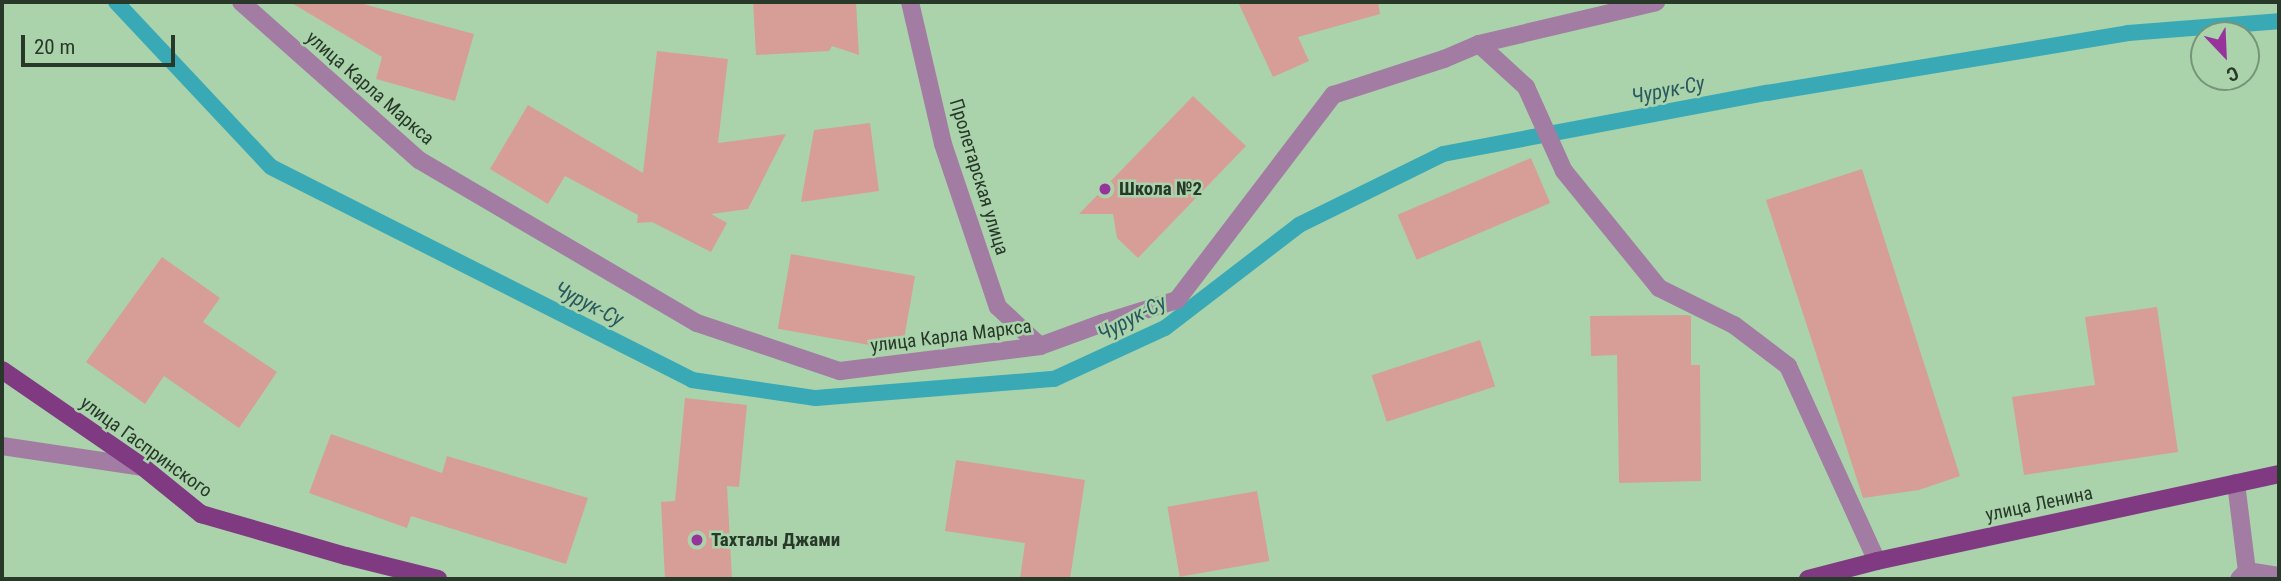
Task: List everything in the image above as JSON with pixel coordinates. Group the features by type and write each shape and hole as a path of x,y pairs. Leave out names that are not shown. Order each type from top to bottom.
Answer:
{"main road":[{"name":"улица Гаспринского","path":"2,370 143,467 201,514 346,556 438,579"},
{"name":"улица Ленина","path":"1808,579 1877,561 2279,474"}],"street":[{"name":"улица Карла Маркса","path":"241,2 419,160 697,323 839,371 1040,346 1177,300 1334,95 1444,60 1479,44 1656,2"},
{"name":"Пролетарская улица","path":"910,2 943,144 998,307 1040,346"},
{"path":"1479,44 1526,87 1564,171 1659,288 1734,325 1787,366 1877,561"},
{"path":"2,446 143,467"},
{"path":"2236,483 2243,575 2279,576"}],"building":[{"path":"290,2 356,2 474,34 455,101 376,79 382,57"},
{"path":"753,2 856,2 859,55 832,46 829,51 756,55"},
{"path":"1238,2 1378,2 1380,14 1298,37 1309,61 1273,77"},
{"path":"657,51 728,59 718,143 786,134 748,209 711,214 727,223 711,252 652,222 637,223 638,215 565,176 548,204 490,169 528,105 643,173"},
{"path":"1193,96 1246,146 1138,258 1117,238 1113,214 1079,214"},
{"path":"870,123 879,191 801,202 814,130"},
{"path":"1531,158 1550,203 1417,260 1398,215"},
{"path":"1862,169 1960,476 1919,490 1863,498 1766,200"},
{"path":"791,254 915,276 902,351 778,329"},
{"path":"162,257 220,298 203,322 277,372 239,428 164,376 145,404 86,362"},
{"path":"2157,307 2178,452 2024,475 2012,397 2095,385 2085,317"},
{"path":"1590,316 1691,316 1691,365 1700,365 1701,481 1619,483 1617,355 1591,356"},
{"path":"1480,340 1495,387 1387,422 1372,375"},
{"path":"685,398 747,405 739,487 727,486 732,579 665,579 661,502 675,501"},
{"path":"331,434 442,473 447,456 588,498 566,564 411,516 407,528 309,493"},
{"path":"956,460 1085,480 1070,579 1020,579 1025,543 945,531"},
{"path":"1257,491 1269,561 1180,577 1167,507"}],"waterway":[{"name":"Чурук-Су","path":"116,2 271,167 692,380 816,398 1054,379 1165,328 1299,225 1443,154 1767,93 2128,33 2279,21"}],"place":[{"name":"Школа №2","path":"1105,189"},
{"name":"Тахталы Джами","path":"697,540"}]}
